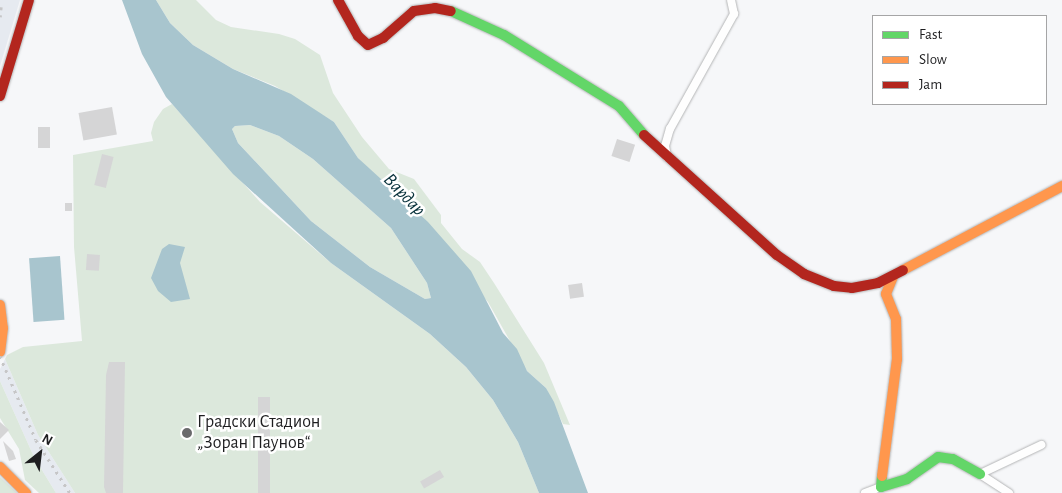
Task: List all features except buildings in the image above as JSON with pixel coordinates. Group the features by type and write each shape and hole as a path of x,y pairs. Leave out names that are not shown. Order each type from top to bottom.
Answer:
{"street":[{"path":"0,96 29,0"},
{"path":"338,0 358,36 368,45 377,43 414,11 435,8 456,12 492,28 612,101 667,157 777,255 804,274 842,288 867,286 893,277 940,248 1062,186"},
{"path":"667,157 665,146 670,128 734,14 731,0"},
{"path":"881,487 897,359 896,319 886,294 893,277"},
{"path":"0,305 3,328 0,352"},
{"path":"980,474 1042,445"},
{"path":"866,493 907,479 938,457 953,459 1009,493"},
{"path":"0,467 26,493"}],"shaded area":[{"path":"0,0 20,0 0,66"},
{"path":"156,0 196,0 216,20 231,27 279,34 295,39 320,55 333,93 362,137 389,169 414,179 441,215 441,223 462,249 480,262 544,363 570,425 563,424 546,388 527,371 488,302 358,158 334,122 275,86 233,69 193,45 170,23"},
{"path":"172,104 260,202 331,263 430,334 466,367 493,400 518,442 539,493 75,493 38,435 5,359 7,355 23,347 82,341 74,247 73,155 153,141 151,133 154,122 163,109"},
{"path":"250,125 279,136 313,159 391,228 427,283 431,298 425,299 370,267 311,221 238,143 232,129 235,126"},
{"path":"5,359 38,435 75,493 56,493 34,457 0,381 0,369"},
{"path":"0,381 34,457 56,493 39,493 25,480 19,449 0,418"},
{"path":"0,477 17,493 0,493"}],"water":[{"path":"122,0 156,0 170,23 193,45 233,69 291,94 334,122 358,158 428,222 471,271 503,333 517,349 527,371 546,388 554,402 588,493 539,493 518,442 493,400 466,367 430,334 331,263 233,174 166,97 142,54","holes":["250,125 279,136 313,159 391,228 427,283 431,298 425,299 370,267 311,221 238,143 232,129 235,126"]},
{"path":"169,244 185,247 180,263 190,299 171,302 158,291 151,278 162,249"},
{"path":"60,256 64,320 34,322 29,258"}],"railway":[{"path":"0,17 1,5"},
{"path":"0,356 36,440 70,493"}],"traffic: fast":[{"path":"451,11 504,35 619,106 644,135"},
{"path":"882,476 881,487 907,479 938,457 953,459 980,474"}],"traffic: slow":[{"path":"903,270 1062,186"},
{"path":"882,476 897,359 896,319 886,294 893,277"},
{"path":"0,305 3,328 0,352"},
{"path":"0,467 26,493"}],"traffic: jam":[{"path":"0,96 29,0"},
{"path":"338,0 358,36 368,45 383,38 414,11 435,8 451,11"},
{"path":"644,135 777,255 804,274 834,286 852,288 878,283 903,270"}],"place":[{"name":"Градски Стадион „Зоран Паунов“","path":"187,433"}],"water label":[{"name":"Вардар","path":"404,195"}]}
